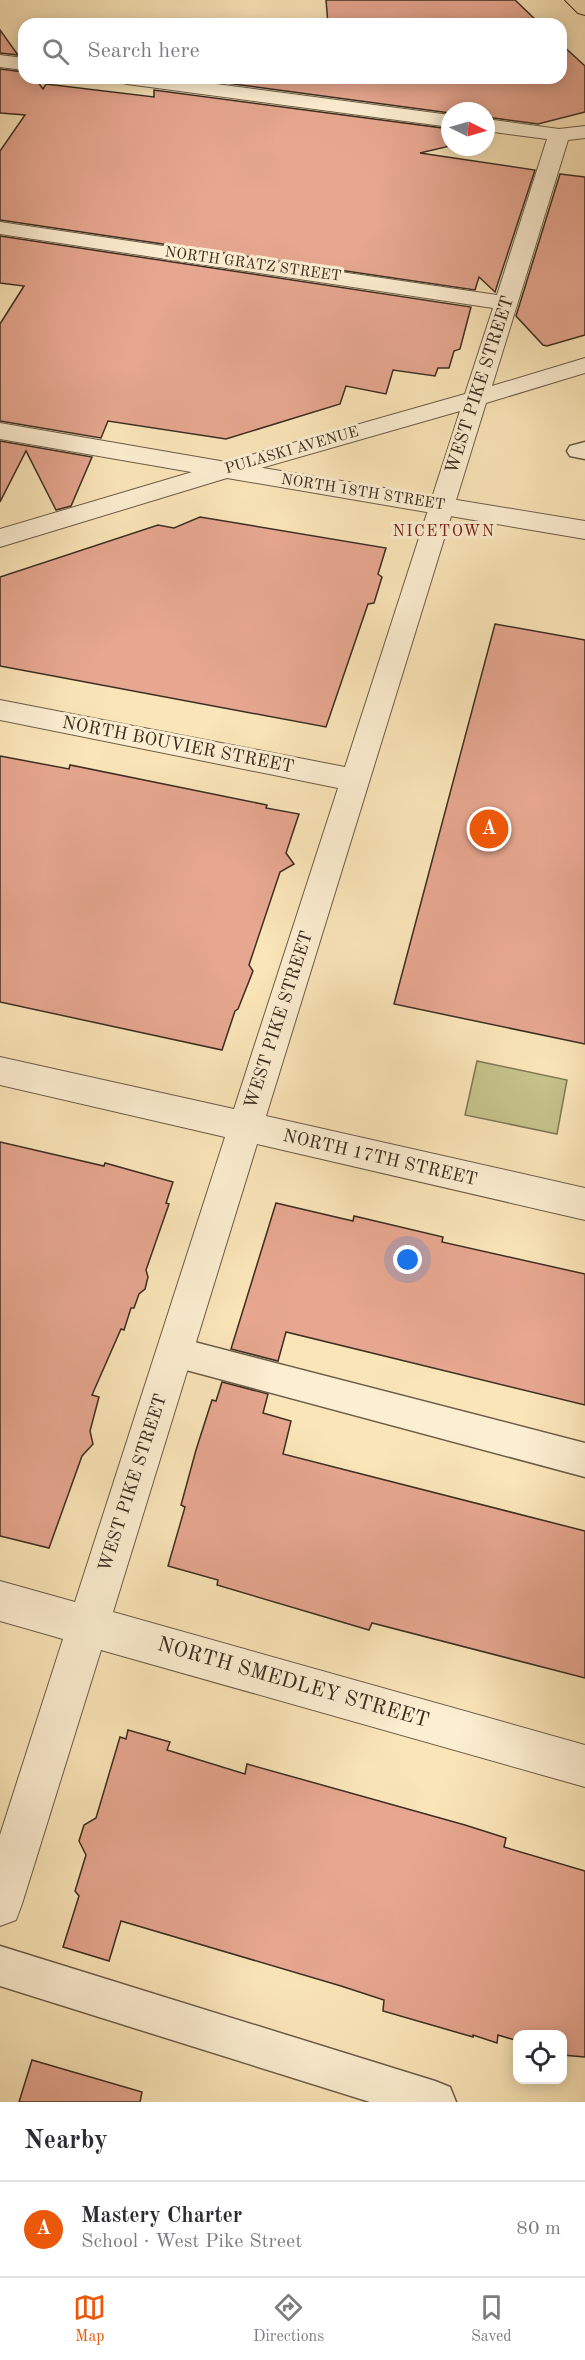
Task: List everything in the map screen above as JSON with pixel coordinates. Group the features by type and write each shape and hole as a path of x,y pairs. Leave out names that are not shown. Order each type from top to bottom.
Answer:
{"main road":[{"path":"574,0 585,9"}],"street":[{"path":"0,61 18,63"},
{"path":"173,84 441,120"},
{"path":"495,126 559,135 585,132"},
{"name":"WEST PIKE STREET","path":"0,1904 559,135"},
{"name":"NORTH GRATZ STREET","path":"0,228 506,303"},
{"name":"PULASKI AVENUE","path":"0,538 585,365"},
{"name":"NORTH 18TH STREET","path":"0,431 585,530"},
{"name":"NORTH BOUVIER STREET","path":"0,710 355,780"},
{"name":"NORTH 17TH STREET","path":"0,1071 585,1204"},
{"name":"NORTH SMEDLEY STREET","path":"0,1601 585,1766"}],"lane":[{"path":"174,1352 585,1460"},
{"path":"0,1966 435,2102"}],"shaded area":[{"path":"477,1061 567,1080 557,1134 465,1115"}],"building":[{"path":"326,0 515,0 534,18 328,18"},
{"path":"0,30 18,55 0,53"},
{"path":"567,50 585,66 585,112 538,124 495,118 495,102 441,102 441,112 233,84 567,84"},
{"path":"0,69 18,71 18,84 39,84 43,89 46,84 154,97 154,90 441,128 441,148 420,153 535,170 495,292 479,277 475,290 0,220 0,151 25,115 0,113"},
{"path":"560,174 585,177 585,335 547,346 543,345 516,316"},
{"path":"0,236 471,307 460,349 454,351 449,368 438,368 435,376 393,370 386,394 346,386 340,404 226,439 108,421 101,438 0,421 0,324 24,286 0,283"},
{"path":"0,441 92,457 71,506 56,510 26,451 0,502"},
{"path":"200,517 386,548 378,574 382,577 374,603 368,604 326,727 0,666 0,577 158,525 174,528"},
{"path":"495,624 585,640 585,1044 394,1004"},
{"path":"0,756 69,769 70,765 267,805 266,808 299,814 286,853 294,864 280,872 249,965 253,971 238,1009 235,1011 222,1050 0,1002"},
{"path":"0,1142 104,1166 105,1163 173,1182 166,1203 169,1204 146,1270 148,1277 145,1289 139,1294 134,1308 131,1308 124,1330 121,1329 92,1395 99,1397 90,1431 93,1444 82,1456 49,1548 0,1536"},
{"path":"276,1203 353,1221 354,1216 443,1237 442,1242 585,1274 585,1405 286,1332 278,1361 231,1349"},
{"path":"222,1382 268,1394 263,1413 291,1421 283,1454 585,1531 585,1678 372,1623 369,1630 217,1585 218,1580 168,1566 185,1507 181,1505 196,1450 212,1400 216,1401"},
{"path":"128,1730 170,1742 167,1750 245,1774 247,1764 465,1825 506,1838 504,1847 585,1871 585,2057 567,2055 567,2030 513,2030 513,2040 498,2035 497,2043 383,2011 384,2000 341,1986 121,1921 109,1961 63,1947 79,1896 75,1891 86,1855 79,1841 84,1825 96,1818 120,1737 126,1739"},
{"path":"32,2060 142,2092 140,2102 19,2102"}],"place":[{"name":"Mastery Charter","path":"489,829"}],"district":[{"name":"NICETOWN","path":"444,532"}]}
